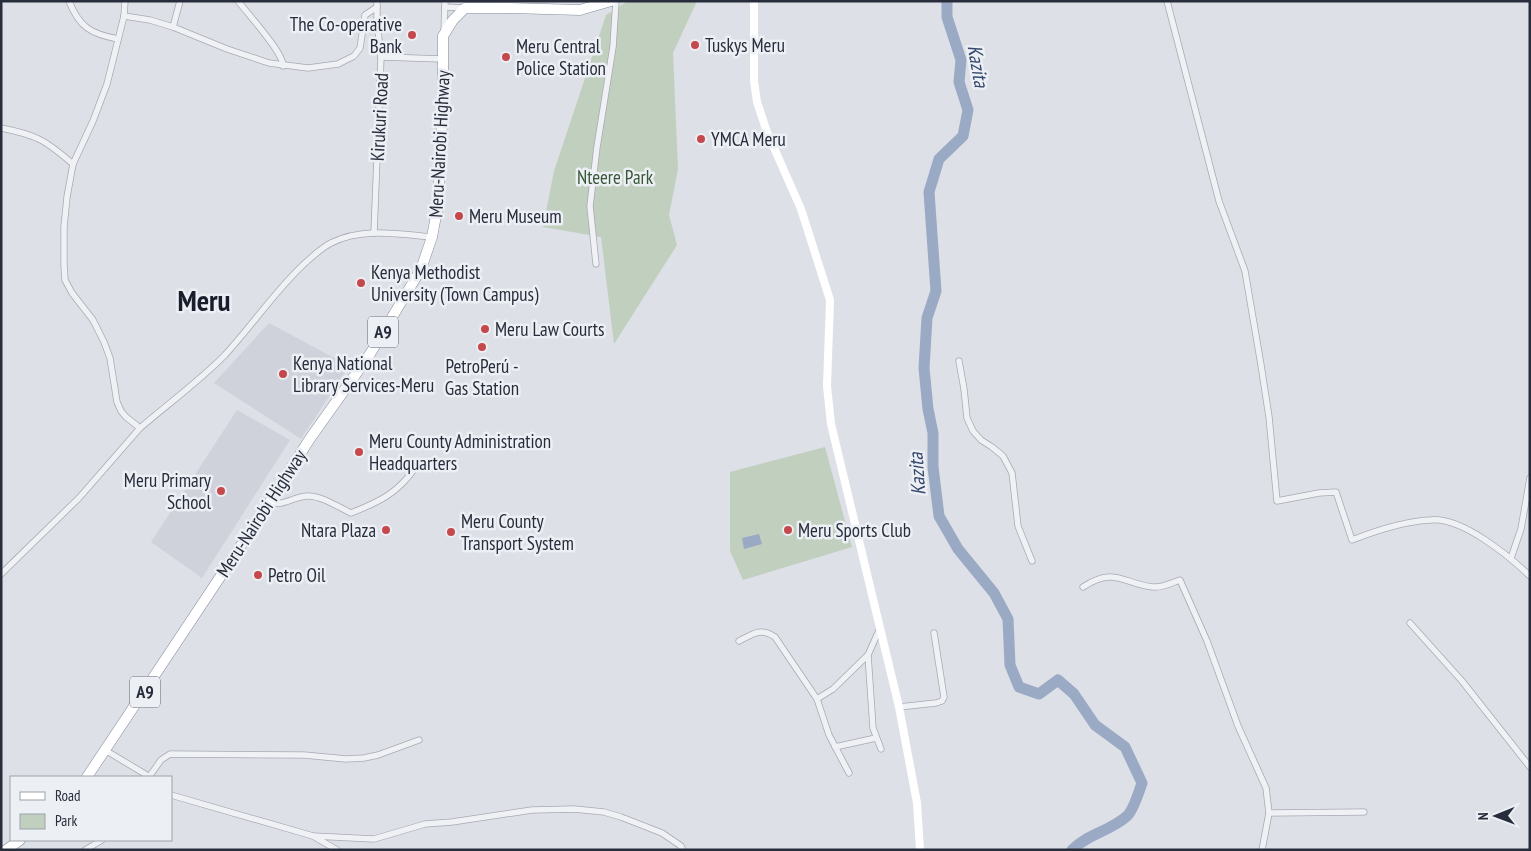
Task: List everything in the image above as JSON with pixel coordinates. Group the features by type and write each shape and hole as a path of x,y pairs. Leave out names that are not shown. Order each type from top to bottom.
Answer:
{"highway":[{"path":"443,36 453,20 465,8 510,4 580,10 590,5 611,1"},
{"name":"Meru-Nairobi Highway","path":"106,750 309,440 370,354 421,269 432,237 438,205 443,103 443,36"},
{"name":"A9","path":"88,776 106,750"},
{"path":"6,850 19,841"}],"street":[{"path":"69,1 81,24 93,32 118,39"},
{"path":"125,1 124,16 107,84 93,121 73,164 64,227 65,280 72,293 93,320 102,337 110,358 117,402 121,411 126,418 140,428"},
{"path":"174,27 180,1"},
{"path":"238,1 275,48 283,62 283,66"},
{"path":"596,264 590,206 597,147 613,47 616,1"},
{"path":"754,1 754,81 757,102 767,132 801,209 830,300 827,386 831,424 898,707 917,803 920,850"},
{"path":"1167,1 1219,201 1244,271 1264,382 1277,501 1336,492 1352,540 1376,532 1432,519 1447,522 1468,530 1512,558 1530,576"},
{"path":"124,16 150,20 174,27 269,64 308,68 338,64 354,56 360,48 365,15 377,4"},
{"name":"Kirukuri Road","path":"374,233 382,57 377,4"},
{"path":"443,36 445,4 465,8"},
{"path":"382,57 443,59"},
{"path":"1,128 32,135 46,141 73,164"},
{"path":"1,574 66,511 140,428 223,357 290,278 314,256 331,243 353,236 374,233 432,237"},
{"path":"959,361 967,418 977,437 1003,456 1012,473 1018,526 1032,561"},
{"path":"270,502 282,504 306,496 315,496 351,513 378,502 394,492 407,480 415,468"},
{"path":"1512,558 1521,529 1530,478"},
{"path":"1084,588 1101,578 1109,576 1124,578 1152,587 1168,585 1180,580 1207,642 1238,726 1266,788 1269,813 1262,850"},
{"path":"1410,623 1462,681 1530,767"},
{"path":"817,699 833,689 868,655 880,628"},
{"path":"739,641 756,632 764,631 775,637 817,699 826,727 849,773"},
{"path":"898,707 936,703 942,701 944,697 934,633"},
{"path":"868,655 871,708 876,738 880,749"},
{"path":"835,747 876,738"},
{"path":"151,776 161,760 170,754 304,755 355,759 378,755 419,740"},
{"path":"106,750 148,776"},
{"path":"172,795 313,836 374,839 425,824 452,822 532,810 574,809 604,812 662,833 684,850"},
{"path":"1269,813 1364,812"},
{"path":"313,836 337,850"},
{"path":"85,850 100,841"}],"shaded area":[{"name":"Kenya National Library Services-Meru","path":"269,323 349,366 301,439 214,383"},
{"name":"Meru Primary School","path":"237,410 290,440 202,578 151,542"}],"green space":[{"name":"Nteere Park","path":"628,1 697,1 673,53 678,169 669,215 677,245 614,344 601,237 543,227 554,171 606,15"},
{"name":"Meru Sports Club","path":"825,447 852,547 743,580 730,551 730,472"}],"water":[{"path":"759,534 762,544 744,549 742,538"}],"waterway":[{"name":"Kazita","path":"947,1 947,17 961,60 959,82 968,110 963,136 939,159 929,192 936,291 927,318 924,368 928,409 933,433 933,467 939,516 958,549 994,593 1008,619 1010,665 1019,687 1039,694 1058,680 1074,694 1095,725 1125,747 1142,783 1134,806 1127,816 1085,840 1072,850"}],"place":[{"name":"The Co-operative Bank","path":"412,35"},
{"name":"Tuskys Meru","path":"695,45"},
{"name":"Meru Central Police Station","path":"506,57"},
{"name":"YMCA Meru","path":"701,139"},
{"name":"Meru Museum","path":"459,216"},
{"name":"Kenya Methodist University (Town Campus)","path":"361,283"},
{"name":"Meru Law Courts","path":"485,329"},
{"name":"PetroPerú - Gas Station","path":"482,347"},
{"name":"Kenya National Library Services-Meru","path":"283,374"},
{"name":"Meru County Administration Headquarters","path":"359,452"},
{"name":"Meru Primary School","path":"221,491"},
{"name":"Ntara Plaza","path":"386,530"},
{"name":"Meru Sports Club","path":"788,530"},
{"name":"Meru County Transport System","path":"451,532"},
{"name":"Petro Oil","path":"258,575"}],"district":[{"name":"Meru","path":"204,301"}]}
